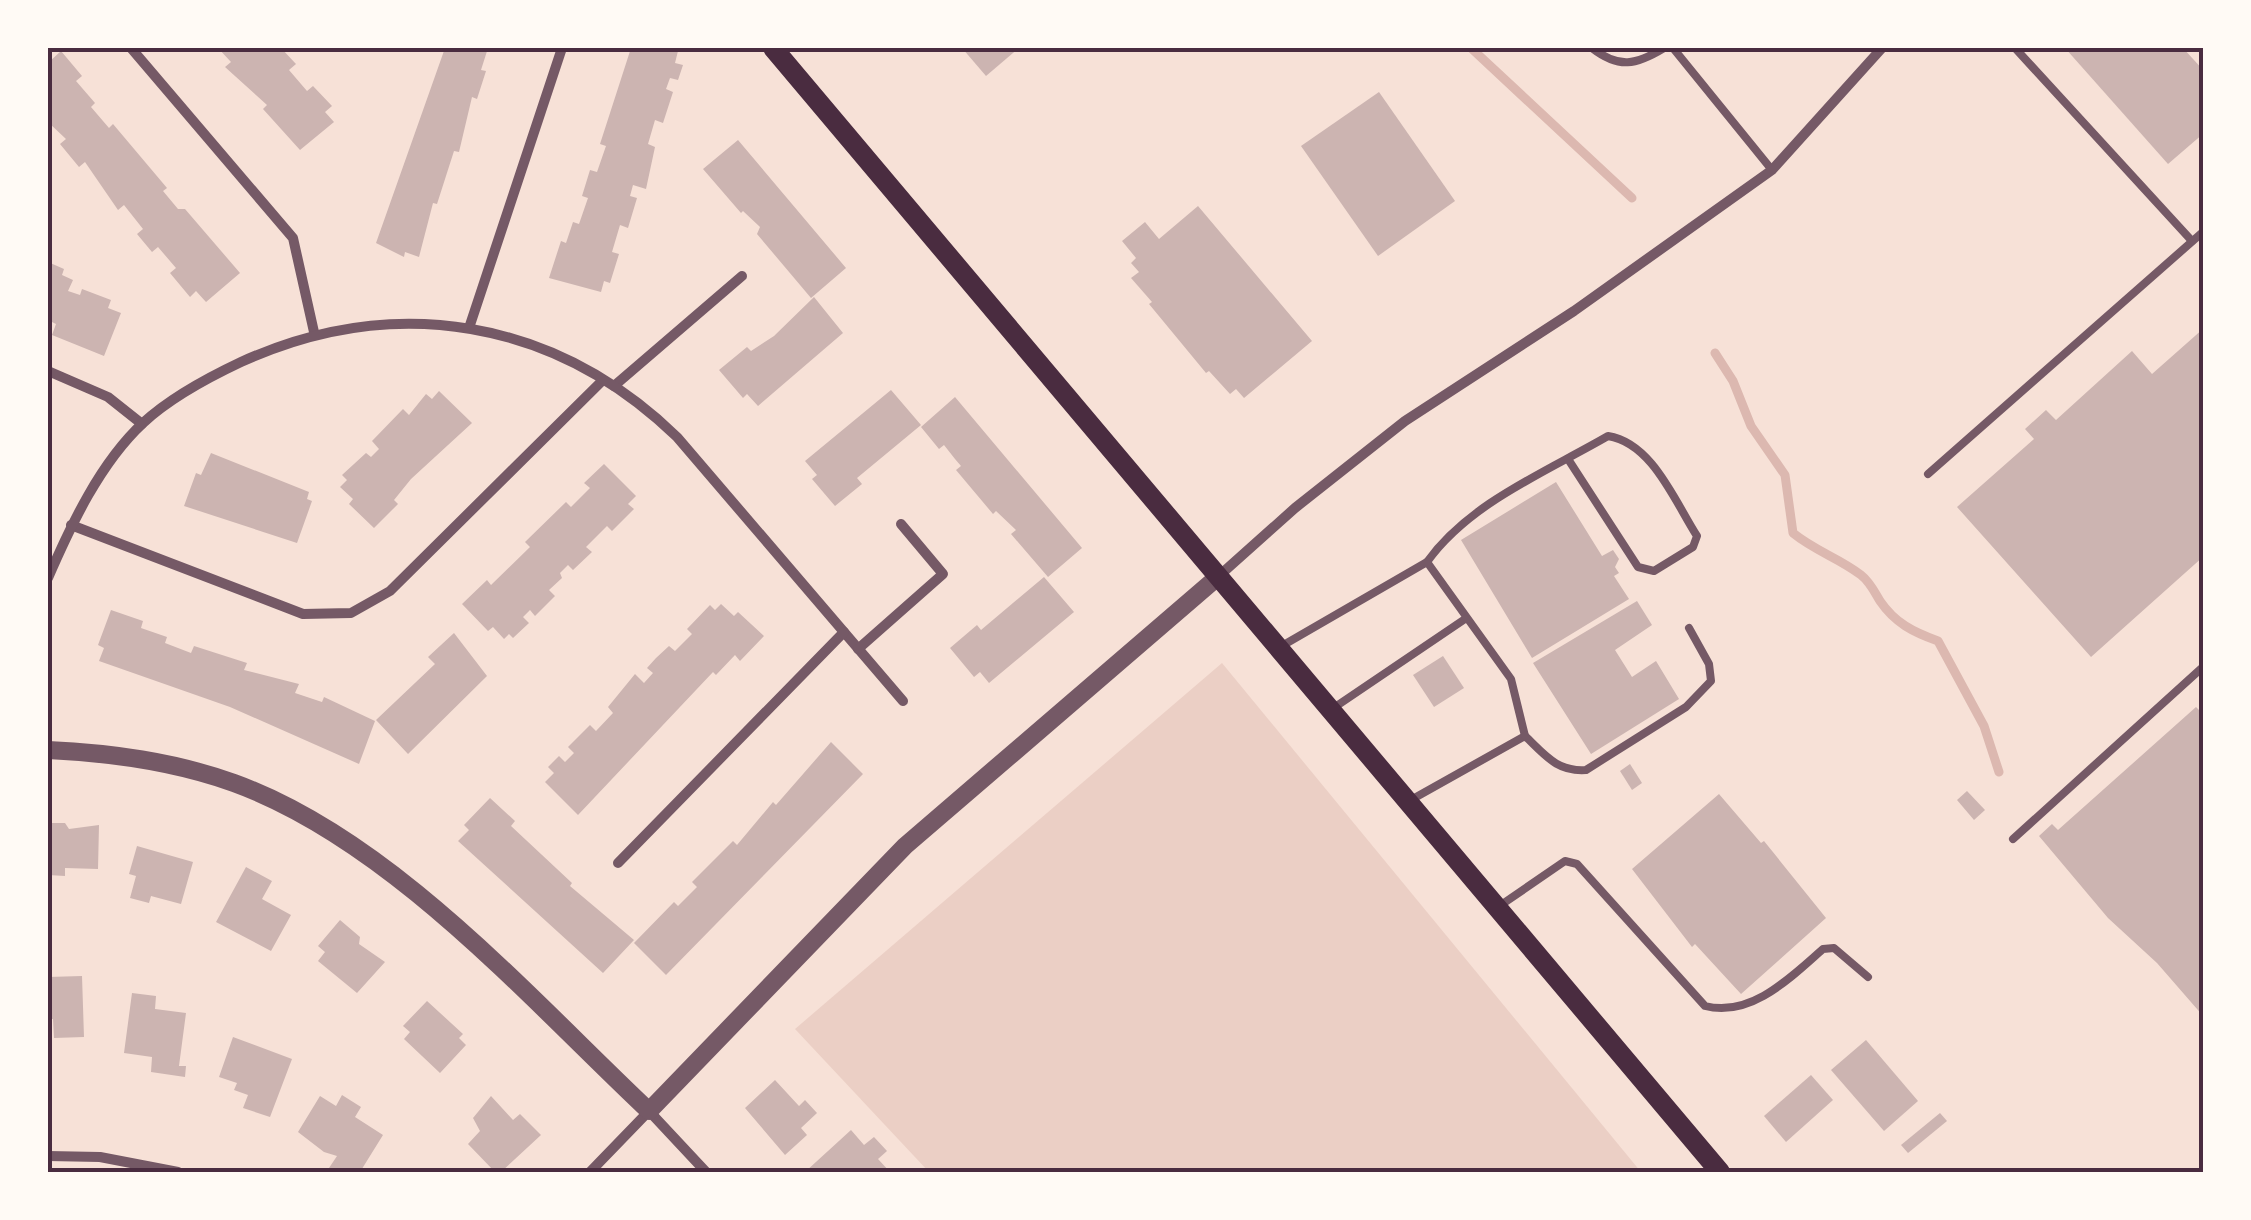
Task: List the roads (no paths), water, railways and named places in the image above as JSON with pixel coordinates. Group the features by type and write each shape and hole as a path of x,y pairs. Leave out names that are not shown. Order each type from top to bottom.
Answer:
{"main road":[{"path":"773,48 1720,1172"}],"street":[{"path":"132,48 293,238 314,332"},
{"path":"469,328 562,48"},
{"path":"590,1172 906,846 1295,508 1404,421 1574,311 1772,170 1882,48"},
{"path":"614,386 742,276"},
{"path":"48,578 71,524 142,424 224,370 314,332 375,323 469,328 544,350 644,405 678,437 903,701"},
{"path":"48,372 108,397 142,424"},
{"path":"71,524 303,614 350,614 390,590 603,380"},
{"path":"858,648 943,574 900,524"},
{"path":"618,864 844,632"},
{"path":"48,750 110,753 174,764 236,783 298,812 364,853 429,905 649,1111 706,1172"},
{"path":"48,1156 100,1157 178,1172"}],"lane":[{"path":"1592,48 1625,64 1639,63 1664,48"},
{"path":"1673,48 1772,170"},
{"path":"2015,48 2192,241"},
{"path":"1928,474 2204,231"},
{"path":"1280,646 1427,562 1446,535 1470,516 1568,459 1608,436 1636,445 1697,536 1693,548 1654,571 1638,567 1568,459"},
{"path":"1427,562 1512,679 1525,736 1568,772 1586,770 1686,707 1711,681 1709,664 1689,628"},
{"path":"1332,709 1465,619"},
{"path":"2013,839 2204,666"},
{"path":"1409,801 1525,736"},
{"path":"1498,906 1565,861 1577,864 1705,1006 1722,1010 1755,1002 1823,948 1834,948 1868,977"}],"waterway":[{"path":"1471,48 1632,198"},
{"path":"1715,353 1733,381 1751,426 1785,475 1793,533 1861,575 1898,621 1938,641 1984,726 1999,772"}]}
